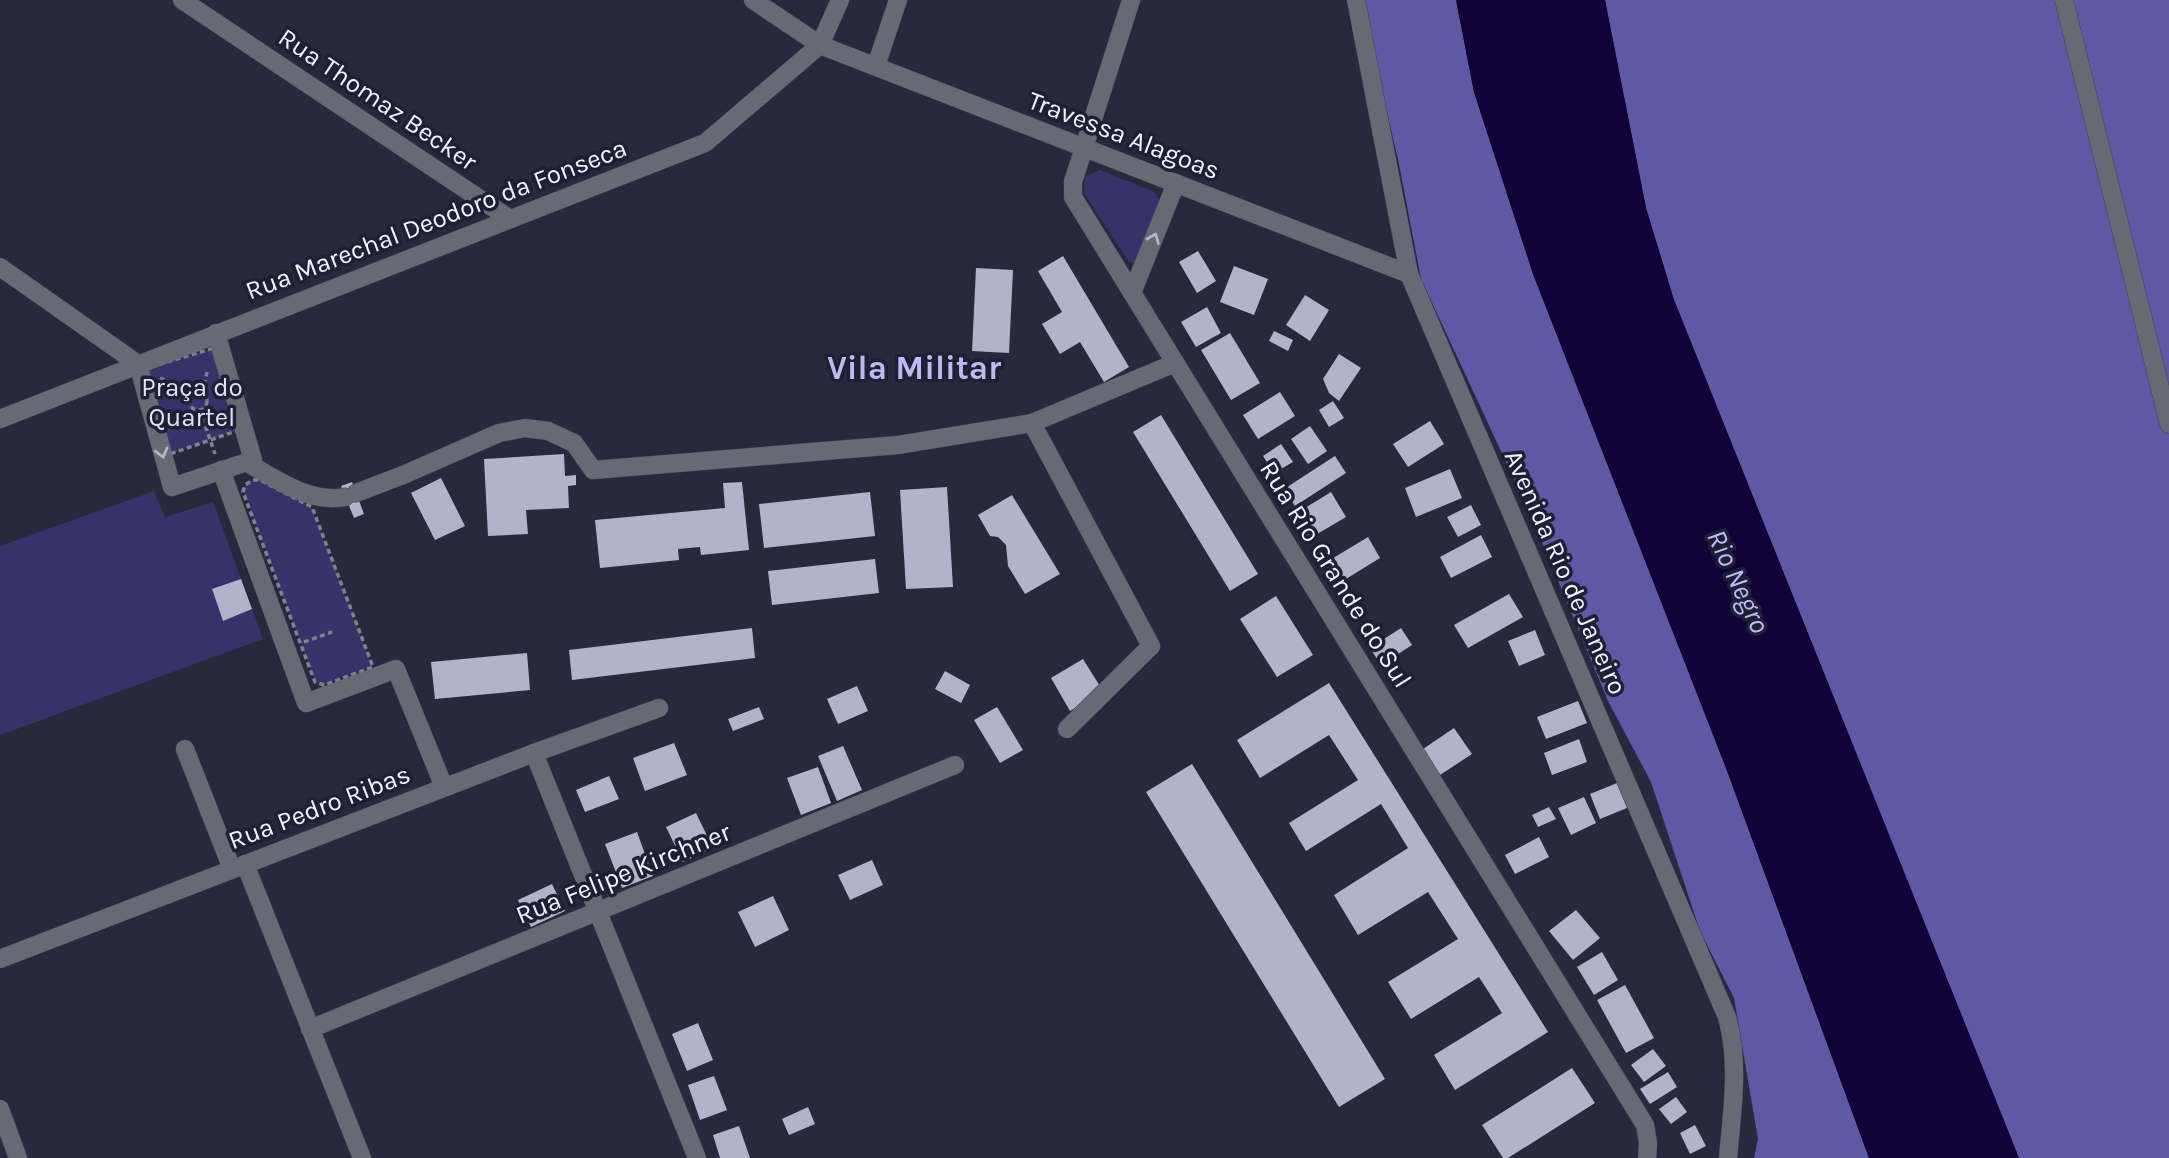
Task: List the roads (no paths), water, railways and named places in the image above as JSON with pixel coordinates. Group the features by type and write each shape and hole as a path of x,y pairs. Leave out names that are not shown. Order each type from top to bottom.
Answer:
{"street":[{"name":"Travessa Alagoas","path":"752,0 820,45 1409,274"},
{"name":"Rua Marechal Deodoro da Fonseca","path":"0,419 705,143 820,45 840,0"},
{"path":"876,66 898,0"},
{"name":"Rua Rio Grande do Sul","path":"1131,0 1073,182 1073,197 1645,1125 1647,1158"},
{"name":"Avenida Rio de Janeiro","path":"1356,0 1409,274 1727,1017 1734,1040 1735,1065 1728,1158"},
{"path":"2064,0 2169,424"},
{"name":"Rua Thomaz Becker","path":"191,3 510,219"},
{"path":"1132,293 1176,183"},
{"path":"0,267 141,366 172,487 254,458 216,333"},
{"path":"246,462 280,482 315,495 337,498 403,475 499,433 525,428 548,430 574,443 593,470 898,445 1032,423 1175,363"},
{"path":"1032,423 1151,646 1067,729"},
{"path":"221,470 293,646 306,703 396,669 444,787"},
{"name":"Rua Pedro Ribas","path":"0,959 534,752 659,708"},
{"path":"185,749 310,1029 362,1158"},
{"path":"534,752 697,1158"},
{"name":"Rua Felipe Kirchner","path":"310,1029 955,765"},
{"path":"0,1109 18,1158"}],"water":[{"name":"Rio Negro","path":"1456,0 1605,0 1646,208 1674,300 2019,1158 1869,1158 1726,768 1533,274 1474,92"}],"district":[{"name":"Vila Militar","path":"914,367"}],"park label":[{"name":"Praça do Quartel","path":"192,402"}]}
